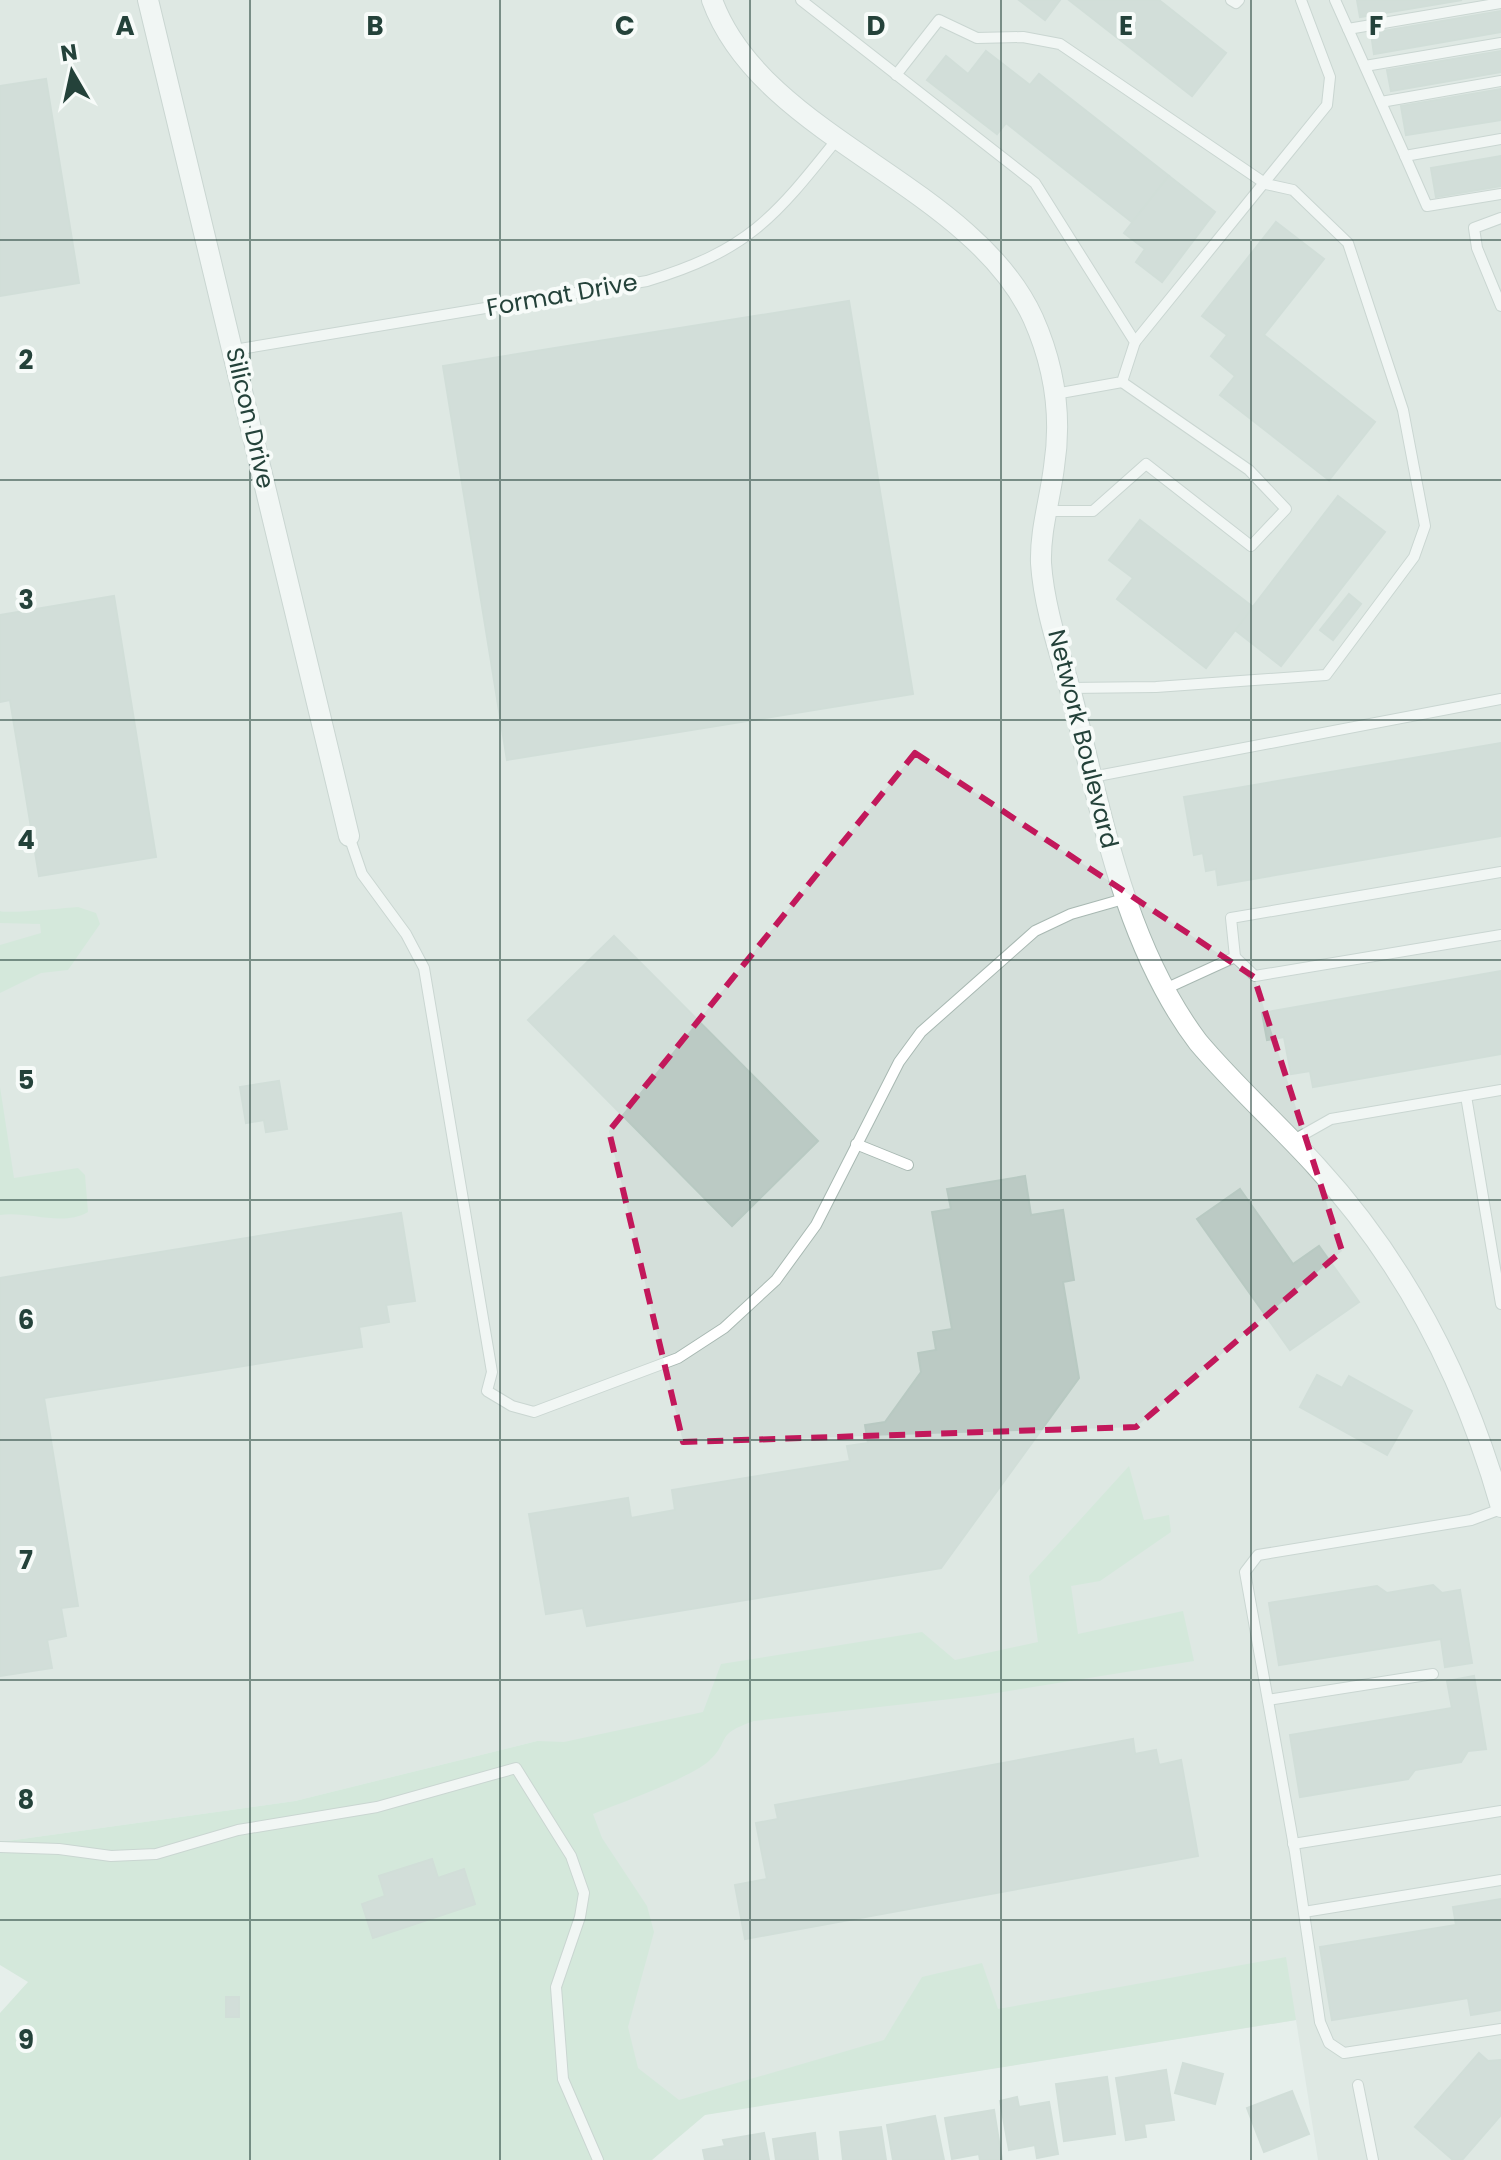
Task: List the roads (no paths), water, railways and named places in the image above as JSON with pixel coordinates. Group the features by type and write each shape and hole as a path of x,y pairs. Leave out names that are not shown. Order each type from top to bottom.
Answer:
{"street":[{"name":"Silicon Drive","path":"148,0 349,836"},
{"name":"Network Boulevard","path":"712,0 744,57 775,89 965,232 1002,270 1036,326 1055,394 1057,443 1041,541 1044,587 1092,777 1127,898 1165,989 1198,1042 1363,1222 1428,1319 1492,1444 1501,1508"}],"lane":[{"path":"801,0 1035,183 1135,342"},
{"path":"1231,0 1236,3 1239,0"},
{"path":"1122,382 1135,342 1327,105 1330,77 1301,0"},
{"path":"1335,0 1427,206 1501,194"},
{"path":"1348,29 1501,3"},
{"path":"896,75 939,20 977,38 1023,37 1060,44 1266,184 1293,190 1348,243 1403,410 1425,526 1414,557 1326,675 1156,687 1069,688"},
{"path":"1365,66 1501,43"},
{"path":"1381,102 1501,81"},
{"name":"Format Drive","path":"234,350 647,281 695,266 739,243 780,210 838,138"},
{"path":"1405,156 1501,139"},
{"path":"1501,218 1474,228 1477,248 1501,306"},
{"path":"1045,511 1093,511 1146,464 1251,546 1286,509 1249,470 1122,382 1055,394"},
{"path":"1092,777 1501,699"},
{"path":"349,836 362,874 406,934 424,968 492,1372 487,1391 512,1406 534,1412 678,1358 724,1328 776,1280 816,1225 899,1062 921,1032 1035,931 1071,914 1127,898"},
{"path":"1501,872 1231,918 1235,957 1255,976 1501,935"},
{"path":"1165,989 1235,957"},
{"path":"1292,1141 1331,1119 1501,1090"},
{"path":"1466,1096 1501,1304"},
{"path":"856,1144 908,1165"},
{"path":"1501,1508 1471,1520 1258,1555 1245,1572 1293,1844 1320,2022 1329,2043 1344,2053 1501,2029"},
{"path":"1268,1700 1433,1674"},
{"path":"0,1847 59,1849 111,1856 156,1854 238,1830 377,1807 516,1768 571,1856 584,1893 580,1917 556,1987 563,2079 598,2160"},
{"path":"1293,1844 1501,1811"},
{"path":"1304,1912 1501,1880"},
{"path":"1358,2085 1373,2160"}]}
